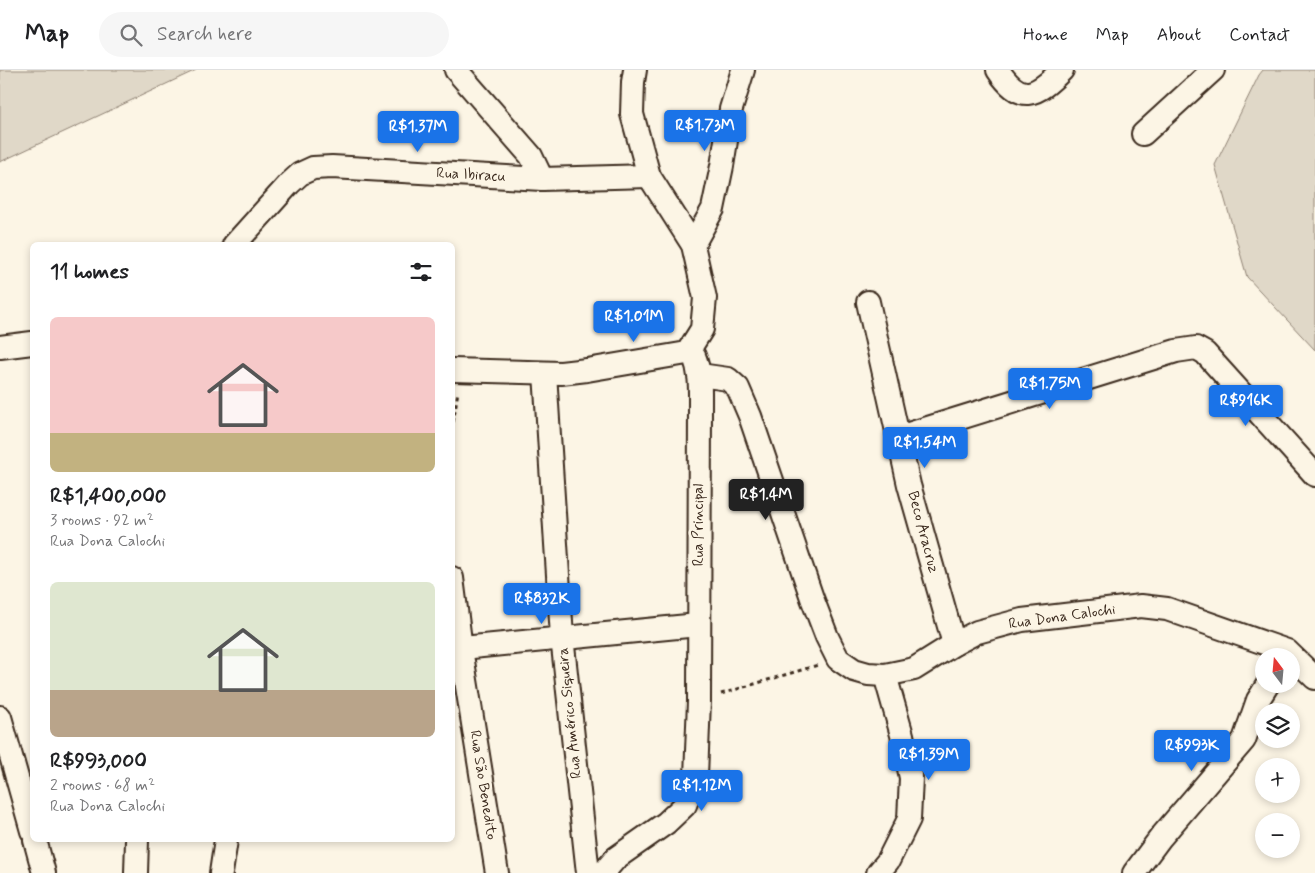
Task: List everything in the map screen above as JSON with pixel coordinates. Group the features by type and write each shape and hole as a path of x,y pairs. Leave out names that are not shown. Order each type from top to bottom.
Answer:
{"street":[{"path":"456,70 524,148 542,179"},
{"path":"457,371 561,373 688,353 702,329 705,298 694,245 649,176 632,114 635,70"},
{"path":"694,245 713,209 732,109 743,70"},
{"path":"998,70 1008,85 1019,93 1033,93 1047,85 1062,70"},
{"path":"1143,134 1213,70"},
{"name":"Rua Ibiracu","path":"237,242 289,184 300,174 313,168 332,167 542,179 649,176"},
{"name":"Beco Aracruz","path":"868,302 910,485 954,644"},
{"path":"0,347 30,343"},
{"path":"899,437 1182,350 1196,348 1205,353 1315,476"},
{"name":"Rua Principal","path":"615,868 685,805 696,776 699,701 700,375 694,356 688,353"},
{"name":"Rua Américo Siqueira","path":"545,373 562,637 588,873"},
{"path":"700,375 728,379 738,388 750,416 812,598 838,659"},
{"name":"Rua Dona Calochi","path":"838,659 854,670 868,674 885,675 914,669 977,632 1022,620 1141,606 1167,609 1270,648"},
{"path":"456,649 698,625"},
{"name":"Rua São Benedito","path":"455,631 456,649 497,873"},
{"name":"Rua Dona Calochi","path":"1300,666 1315,678"},
{"path":"878,873 888,861 909,819 911,778 902,735 885,675"},
{"path":"1134,873 1161,837 1244,740 1258,700 1262,693"},
{"path":"0,717 4,738 30,824"},
{"path":"36,842 44,873"},
{"path":"136,873 137,842"},
{"path":"222,873 226,842"}],"path":[{"path":"455,395 457,371"},
{"path":"699,701 838,659"}],"shaded area":[{"path":"0,70 196,70 0,162"},
{"path":"1263,70 1315,70 1315,350 1247,277 1215,165"}]}
